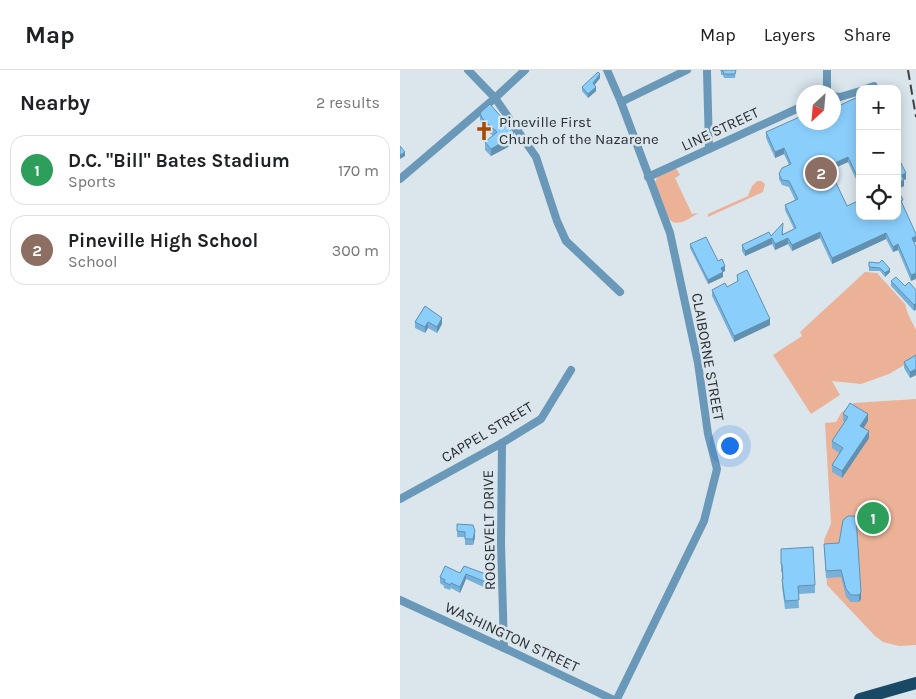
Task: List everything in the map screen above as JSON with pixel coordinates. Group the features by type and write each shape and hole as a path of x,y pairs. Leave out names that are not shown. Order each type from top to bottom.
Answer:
{"highway":[{"path":"860,699 916,683"}],"street":[{"path":"468,70 495,98 536,157 566,242 620,292"},
{"path":"400,179 525,70"},
{"name":"CLAIBORNE STREET","path":"607,70 621,102 670,233 698,363 708,434 716,469 704,521 617,699"},
{"path":"621,102 687,70"},
{"path":"707,70 709,149"},
{"path":"827,70 827,85"},
{"path":"841,97 856,92"},
{"name":"LINE STREET","path":"648,177 796,110"},
{"name":"CAPPEL STREET","path":"400,498 502,443 541,419 570,370"},
{"name":"ROOSEVELT DRIVE","path":"502,443 504,648"},
{"name":"WASHINGTON STREET","path":"400,600 612,699"}],"shaded area":[{"path":"676,168 680,175 675,178 692,214 698,213 679,223 672,222 669,219 655,183 658,175"},
{"path":"757,181 765,184 763,192 708,217 708,214 748,196 752,186"},
{"path":"865,272 877,273 905,304 916,330 916,358 889,374 861,384 832,381 840,395 811,414 773,355 802,336 800,332"},
{"path":"916,399 916,645 899,646 883,642 875,636 827,585 824,540 831,524 825,423 836,422 841,413 854,403"}],"building":[{"path":"721,70 736,70 735,74 724,74"},
{"path":"598,72 600,74 593,83 596,87 588,94 582,87"},
{"path":"856,98 856,174 848,157 828,166 847,206 856,202 856,220 901,220 901,201 916,234 912,238 916,247 916,273 911,275 898,244 893,247 886,233 832,258 820,232 792,245 788,238 775,244 772,238 745,251 742,245 769,232 771,236 783,223 782,235 796,228 785,205 798,199 789,181 782,180 779,174 782,168 791,164 784,148 775,152 766,132 796,119 796,130 841,130 841,105"},
{"path":"490,104 514,132 508,139 491,149 485,142 497,132 482,118 480,113"},
{"path":"400,146 405,152 400,155"},
{"path":"901,163 906,173 902,175 904,180 901,181"},
{"path":"706,237 718,261 722,259 725,266 721,268 723,272 708,280 690,244"},
{"path":"882,260 890,269 885,273 880,268 869,267 869,262 879,263"},
{"path":"747,270 770,319 734,336 712,290 725,283 727,287 738,281 737,275"},
{"path":"896,277 905,286 909,282 916,290 916,303 914,305 891,281"},
{"path":"425,306 442,318 437,327 428,322 425,327 415,322"},
{"path":"916,355 916,369 910,372 904,362"},
{"path":"850,403 868,414 860,426 869,431 842,471 832,465 843,448 832,441 848,417 843,414"},
{"path":"848,516 856,517 861,592 859,595 851,595 846,589 841,570 826,571 824,544 839,543 843,520"},
{"path":"457,524 473,525 475,531 473,539 465,539 465,532 457,531"},
{"path":"813,547 815,585 798,586 799,600 785,601 781,549"},
{"path":"445,566 460,573 464,566 491,576 488,583 466,574 460,587 451,583 450,585 440,577"}],"railway":[{"path":"908,70 916,117"}],"place":[{"name":"Pineville First Church of the Nazarene","path":"484,131"},
{"name":"Pineville High School","path":"821,173"},
{"name":"D.C. \"Bill\" Bates Stadium","path":"873,518"}]}
